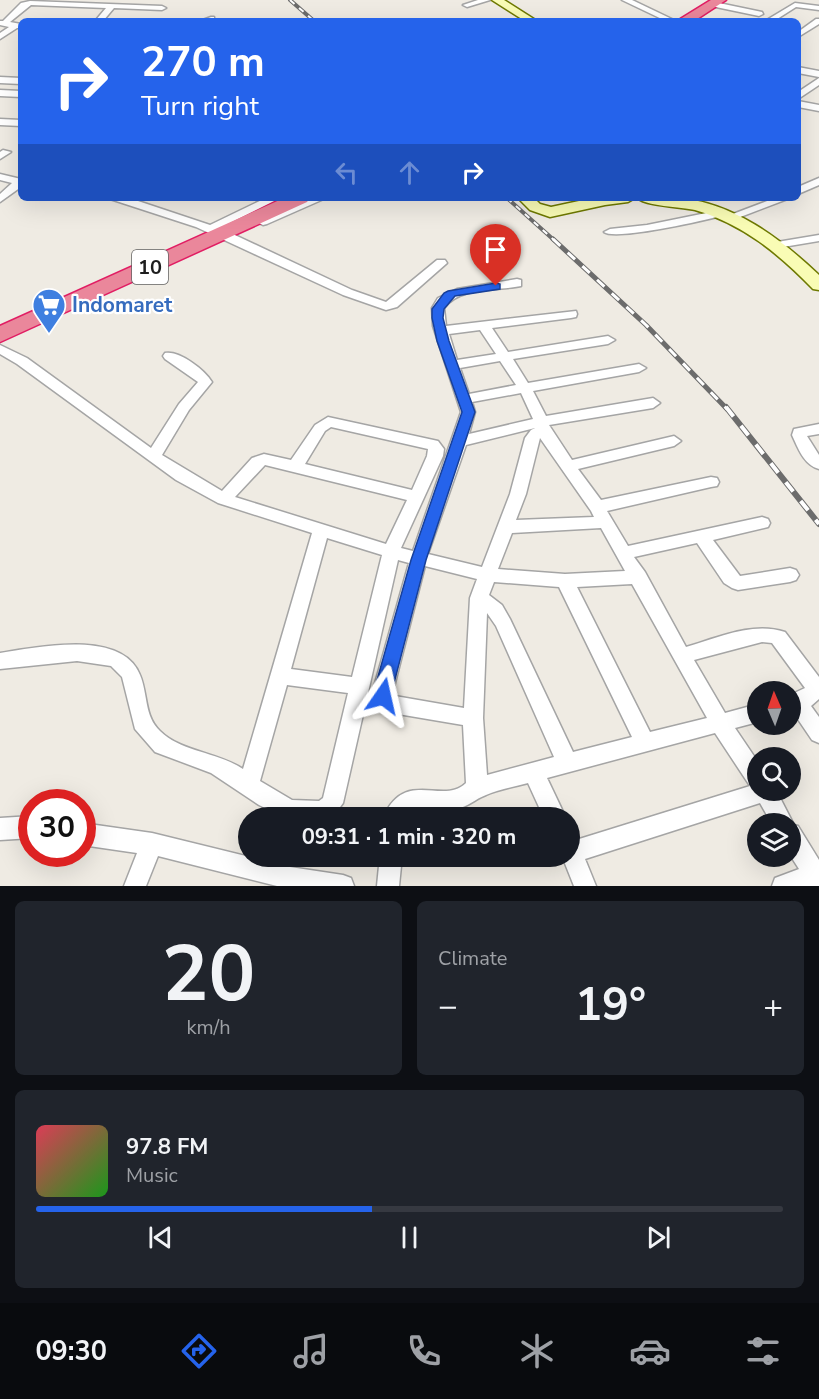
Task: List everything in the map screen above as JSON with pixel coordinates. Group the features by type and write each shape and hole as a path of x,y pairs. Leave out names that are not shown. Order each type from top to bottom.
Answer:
{"highway":[{"path":"689,18 717,2"},
{"name":"10","path":"0,334 293,201"}],"street":[{"path":"467,5 486,0"},
{"path":"497,0 527,18"},
{"path":"626,0 665,18"},
{"path":"717,2 759,14"},
{"path":"2,23 24,4 30,3 162,8"},
{"path":"774,18 795,5 819,8"},
{"path":"102,18 112,6"},
{"path":"801,33 819,21"},
{"path":"2,23 18,26"},
{"path":"0,37 18,27"},
{"path":"801,71 819,74"},
{"path":"0,80 18,81"},
{"path":"801,93 819,81"},
{"path":"801,86 808,87"},
{"path":"0,93 18,94"},
{"path":"802,104 819,108"},
{"path":"0,122 18,123"},
{"path":"0,177 18,182"},
{"path":"801,190 819,181"},
{"path":"0,199 18,184"},
{"path":"124,201 221,232 312,275 386,306 393,304 441,264"},
{"path":"221,232 270,201"},
{"path":"221,232 312,201"},
{"path":"528,201 535,207 550,212 600,201"},
{"path":"672,201 726,215 777,245 819,285"},
{"path":"610,232 726,215 775,201"},
{"path":"777,245 819,238"},
{"path":"473,718 400,706 386,701 383,696 418,560 468,412 451,365 437,314 440,305 448,296 517,283"},
{"path":"441,332 571,314"},
{"path":"483,325 524,389 542,427 601,514 639,577 720,723 747,765"},
{"path":"451,365 608,340"},
{"path":"0,349 21,361 182,476 224,500 418,560 489,575 565,581 639,577"},
{"path":"153,456 184,407 205,382 202,377 170,356"},
{"path":"464,399 639,368"},
{"path":"460,441 542,427 652,403"},
{"path":"0,661 63,653 120,661 126,666 135,687 144,727 160,745 218,766 249,785 258,794 287,809 315,813 324,811 332,803 391,552 435,456 436,449 433,445 328,422 320,428 295,467"},
{"path":"400,807 412,799 461,801 473,794 477,787 473,718 479,598 518,494 532,438 542,427"},
{"path":"819,429 799,432 809,454 819,464"},
{"path":"568,466 674,441"},
{"path":"224,500 261,460 273,459 295,467 417,497"},
{"path":"504,527 601,514 711,482"},
{"path":"624,553 762,523"},
{"path":"249,785 321,530"},
{"path":"701,536 734,582 744,584 790,575"},
{"path":"565,581 646,744"},
{"path":"479,598 496,610 504,624 567,762"},
{"path":"684,655 762,634 771,634 785,644 815,687 813,694 801,701"},
{"path":"280,676 358,686"},
{"path":"801,712 819,734"},
{"path":"477,787 747,716"},
{"path":"533,772 550,807"},
{"path":"580,847 747,793"},
{"path":"0,829 18,828"},
{"path":"96,836 152,844 290,878 343,886"},
{"path":"135,886 152,844"},
{"path":"783,886 817,878 801,852"},
{"path":"388,886 390,867"},
{"path":"578,867 585,886"}],"railway":[{"path":"290,0 311,18"},
{"path":"510,201 555,241"},
{"path":"553,239 646,325 727,409"},
{"path":"726,407 819,524"}],"place":[{"name":"Indomaret","path":"49,334"}],"route":[{"path":"383,696 418,560 468,412 443,341 438,309 452,293 496,286"}]}
